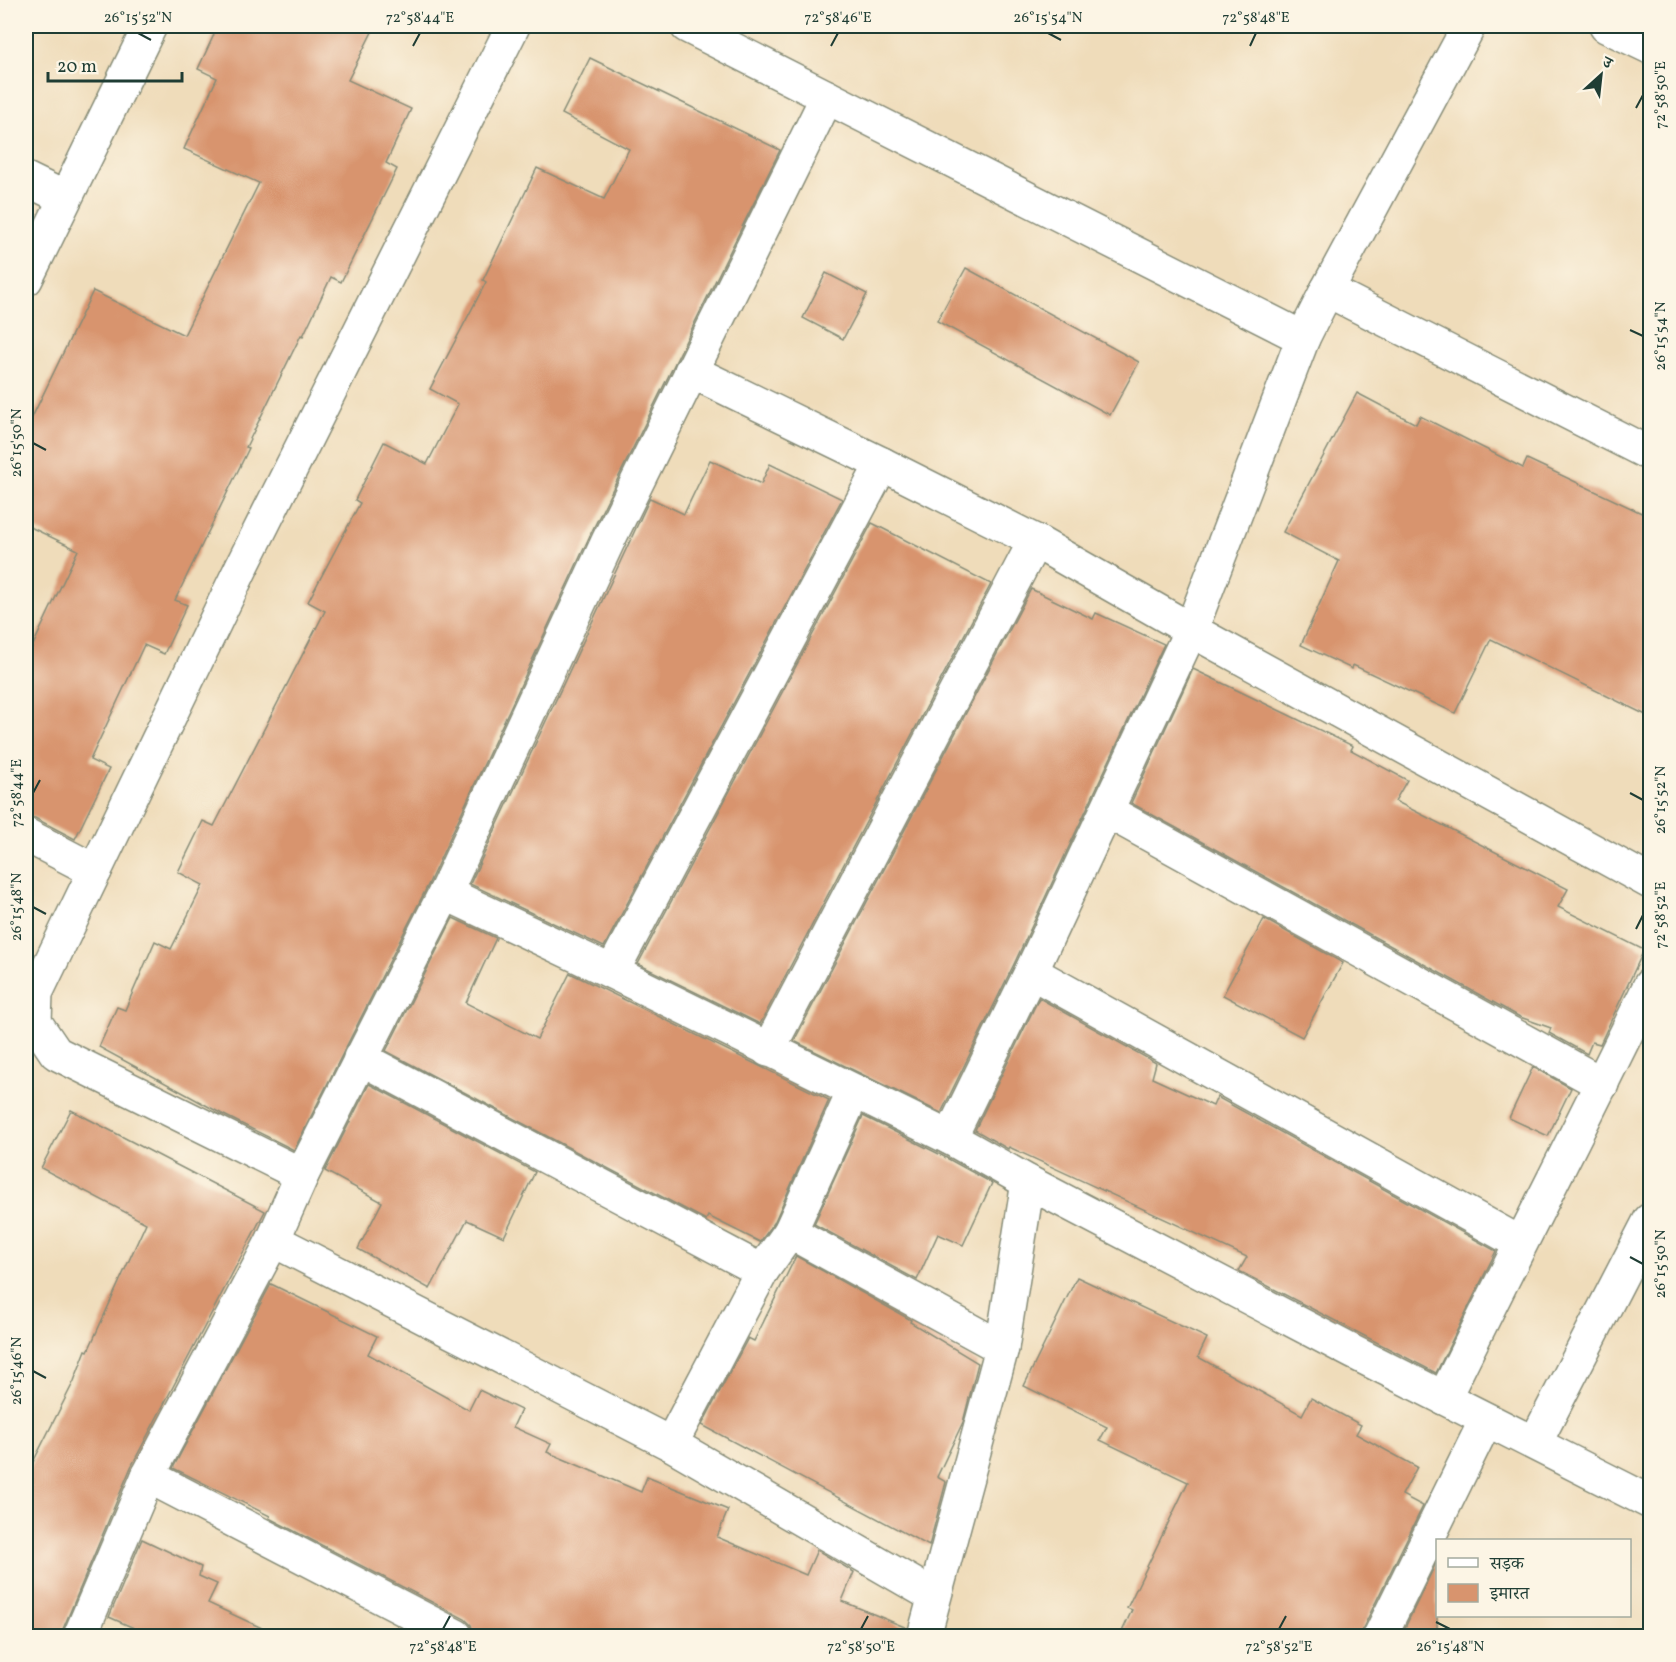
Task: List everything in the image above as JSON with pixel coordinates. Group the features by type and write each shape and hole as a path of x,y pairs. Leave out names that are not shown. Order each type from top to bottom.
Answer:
{"street":[{"path":"26,279 150,26"},
{"path":"302,1175 56,1053 35,1022 36,993 243,564 513,26"},
{"path":"687,26 1304,338"},
{"path":"950,1138 1031,972 1191,630 1304,338 1469,26"},
{"path":"1606,26 1650,47"},
{"path":"80,1636 148,1476 273,1240 302,1175 445,893 604,550 827,97"},
{"path":"26,179 65,198"},
{"path":"1327,291 1650,454"},
{"path":"691,371 1035,541 1191,630 1650,882"},
{"path":"612,972 882,464"},
{"path":"768,1050 1035,541"},
{"path":"1107,811 1602,1084"},
{"path":"26,835 95,871"},
{"path":"445,893 612,972 950,1138 1028,1182 1486,1420 1650,1502"},
{"path":"1031,972 1520,1243"},
{"path":"1444,1398 1650,985"},
{"path":"360,1058 762,1271"},
{"path":"670,1444 762,1271 790,1232 854,1091"},
{"path":"924,1636 1002,1348 1028,1182"},
{"path":"1535,1443 1650,1220"},
{"path":"790,1232 1002,1348"},
{"path":"273,1240 670,1444 934,1596"},
{"path":"1380,1636 1486,1420"},
{"path":"148,1476 456,1636"}],"building":[{"path":"218,26 375,26 348,80 411,109 386,163 397,169 341,282 331,277 303,336 301,335 175,600 187,605 164,654 144,645 90,760 109,769 75,839 35,818 26,816 26,660 78,550 26,525 26,430 93,291 184,335 259,183 184,149 217,78 198,69"},
{"path":"590,58 780,150 592,531 428,885 294,1150 99,1047 117,1007 125,1010 155,941 171,949 203,885 178,872 203,821 214,826 325,611 308,602 360,503 355,500 384,442 427,464 458,404 430,389 486,282 483,280 537,168 604,199 629,149 562,114"},
{"path":"966,268 1139,362 1110,415 937,321"},
{"path":"826,273 867,294 843,339 803,318"},
{"path":"1357,393 1416,424 1420,416 1523,468 1527,459 1650,517 1650,717 1491,639 1455,713 1353,665 1352,669 1301,645 1339,561 1283,532"},
{"path":"710,460 761,484 770,464 842,499 604,947 470,884 650,498 684,514"},
{"path":"872,523 991,584 760,1024 638,964"},
{"path":"1031,589 1093,619 1096,613 1164,644 1014,964 941,1113 794,1041"},
{"path":"1193,669 1353,746 1351,750 1407,780 1395,801 1568,889 1558,907 1644,950 1600,1044 1592,1042 1587,1054 1549,1033 1551,1028 1520,1017 1131,803"},
{"path":"453,918 496,938 466,1003 537,1039 570,973 829,1100 774,1223 760,1242 708,1216 706,1220 386,1051"},
{"path":"1264,919 1343,963 1302,1037 1223,995"},
{"path":"1039,998 1156,1063 1152,1078 1213,1106 1217,1097 1496,1251 1436,1373 1239,1271 1247,1257 1009,1147 1008,1149 975,1130"},
{"path":"1533,1067 1571,1088 1548,1136 1509,1118"},
{"path":"369,1084 535,1172 504,1237 467,1220 430,1289 358,1249 382,1202 325,1171"},
{"path":"71,1110 265,1211 131,1467 62,1636 26,1636 26,1476 74,1381 86,1350 88,1351 146,1223 41,1168"},
{"path":"863,1116 992,1183 963,1245 938,1234 917,1280 814,1224"},
{"path":"796,1256 911,1320 910,1322 978,1363 963,1422 937,1477 946,1482 929,1546 702,1425 748,1338 754,1341"},
{"path":"1077,1277 1207,1338 1198,1357 1302,1415 1311,1398 1361,1425 1356,1434 1417,1467 1402,1495 1423,1506 1361,1636 1120,1636 1132,1610 1127,1608 1188,1482 1100,1440 1107,1427 1024,1386"},
{"path":"271,1284 377,1336 368,1354 469,1410 479,1390 521,1410 513,1427 551,1444 547,1452 641,1492 647,1477 728,1510 717,1537 806,1575 817,1550 854,1572 842,1601 907,1628 906,1636 484,1636 473,1631 465,1619 269,1518 270,1516 173,1468"},
{"path":"142,1539 201,1567 199,1576 217,1584 208,1603 279,1636 152,1636 109,1617"},
{"path":"1436,1563 1437,1636 1401,1636"}]}
